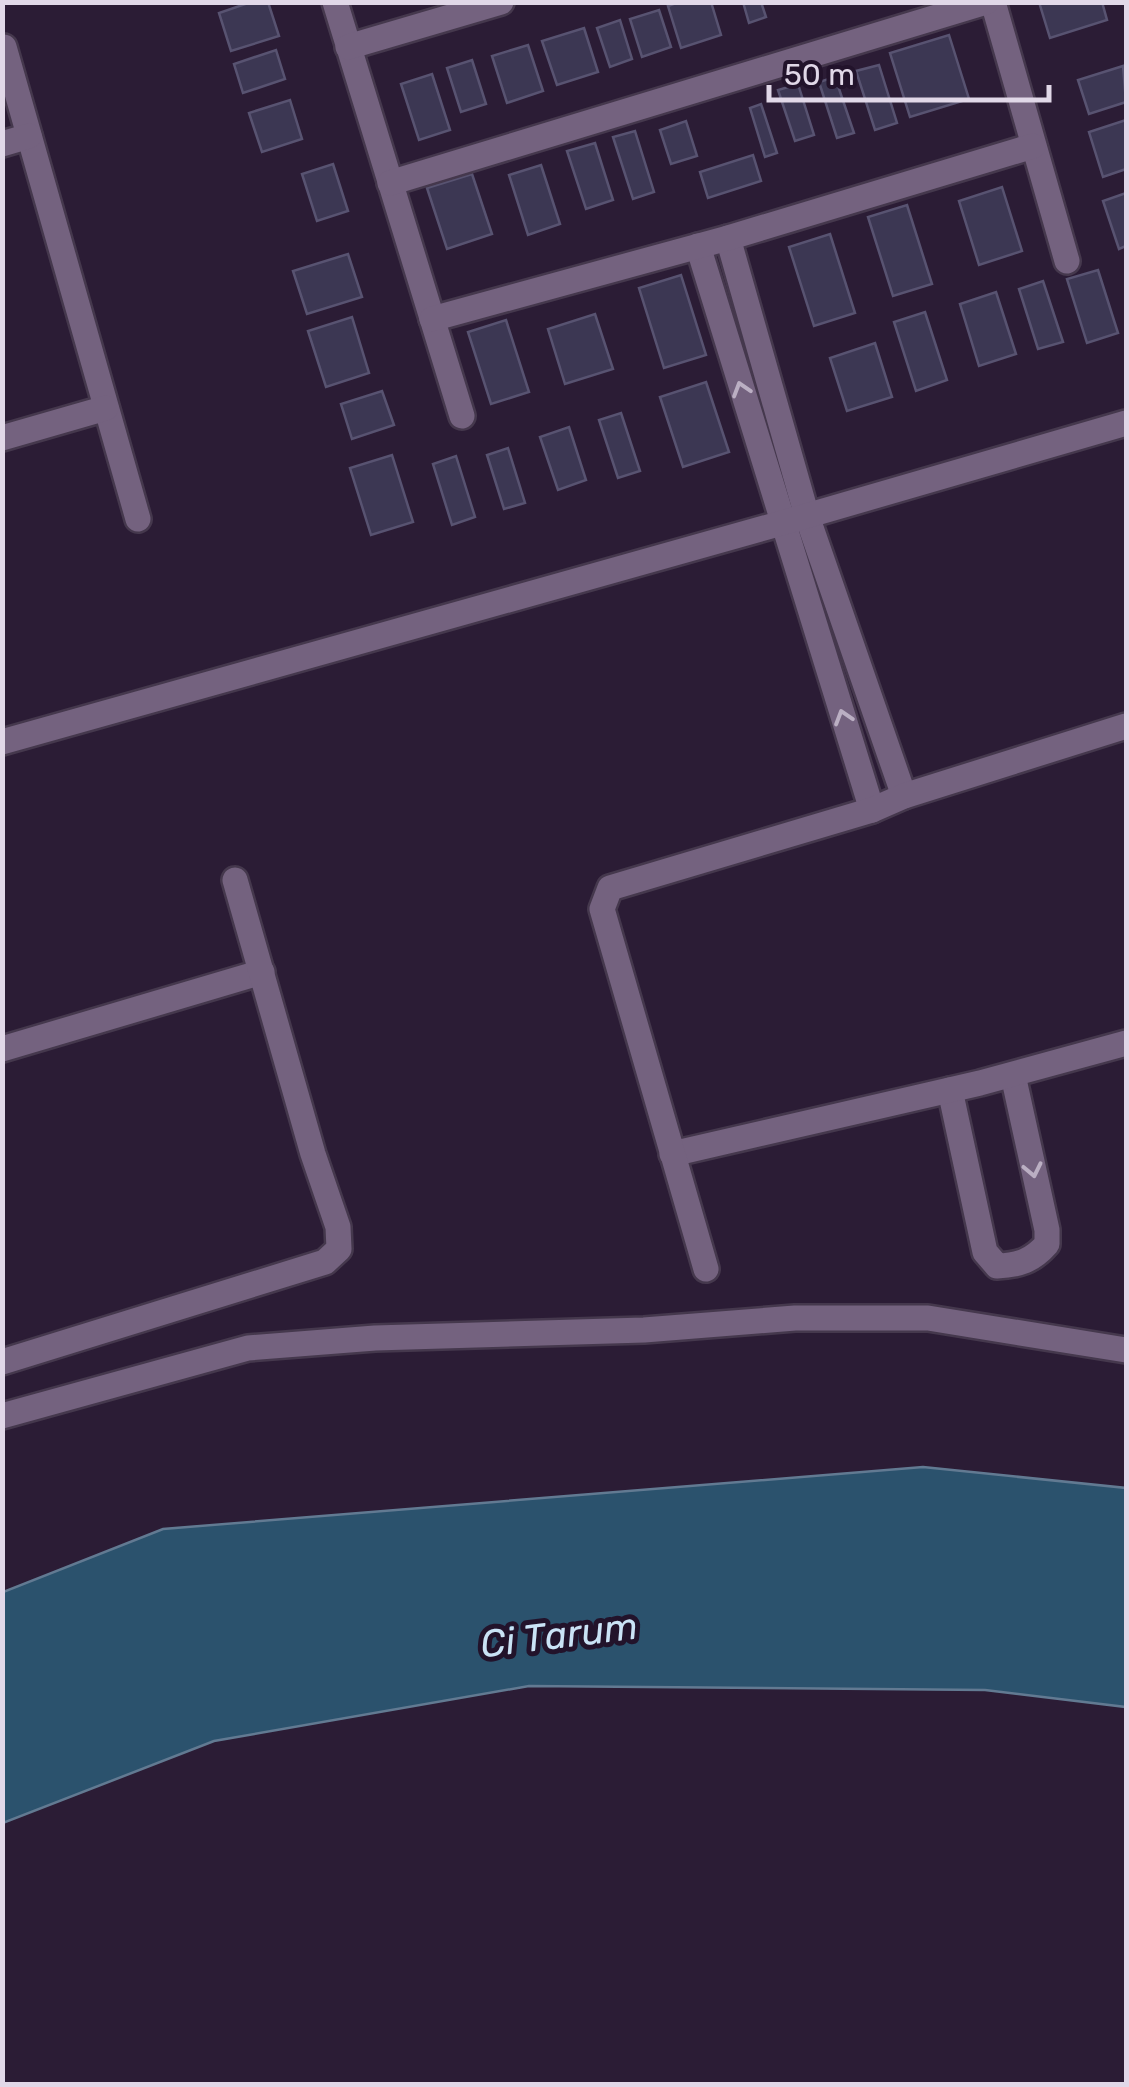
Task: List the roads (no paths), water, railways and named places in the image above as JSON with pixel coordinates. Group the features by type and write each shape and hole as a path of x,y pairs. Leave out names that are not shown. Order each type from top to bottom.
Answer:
{"street":[{"path":"335,2 462,416"},
{"path":"348,48 501,2"},
{"path":"390,183 990,2 1066,261"},
{"path":"4,47 138,519"},
{"path":"2,144 29,136"},
{"path":"432,319 728,238 1033,146"},
{"path":"728,238 808,516 904,796"},
{"path":"698,246 872,810"},
{"path":"2,438 106,408"},
{"path":"2,742 782,524 1126,422"},
{"path":"706,1269 602,910 610,888 872,810 904,796 1126,726"},
{"path":"2,1362 325,1262 339,1250 338,1227 313,1154 236,880"},
{"path":"2,1049 262,972"},
{"path":"672,1154 950,1090 1126,1043"},
{"path":"950,1090 985,1252 997,1266 1017,1265 1036,1257 1047,1244 1013,1074"},
{"path":"2,1416 248,1348 374,1338 644,1330 796,1318 928,1318 1126,1350"}],"water":[{"name":"Ci Tarum","path":"923,1467 1126,1488 1126,1707 985,1690 529,1686 214,1741 3,1823 3,1592 163,1529"}]}
